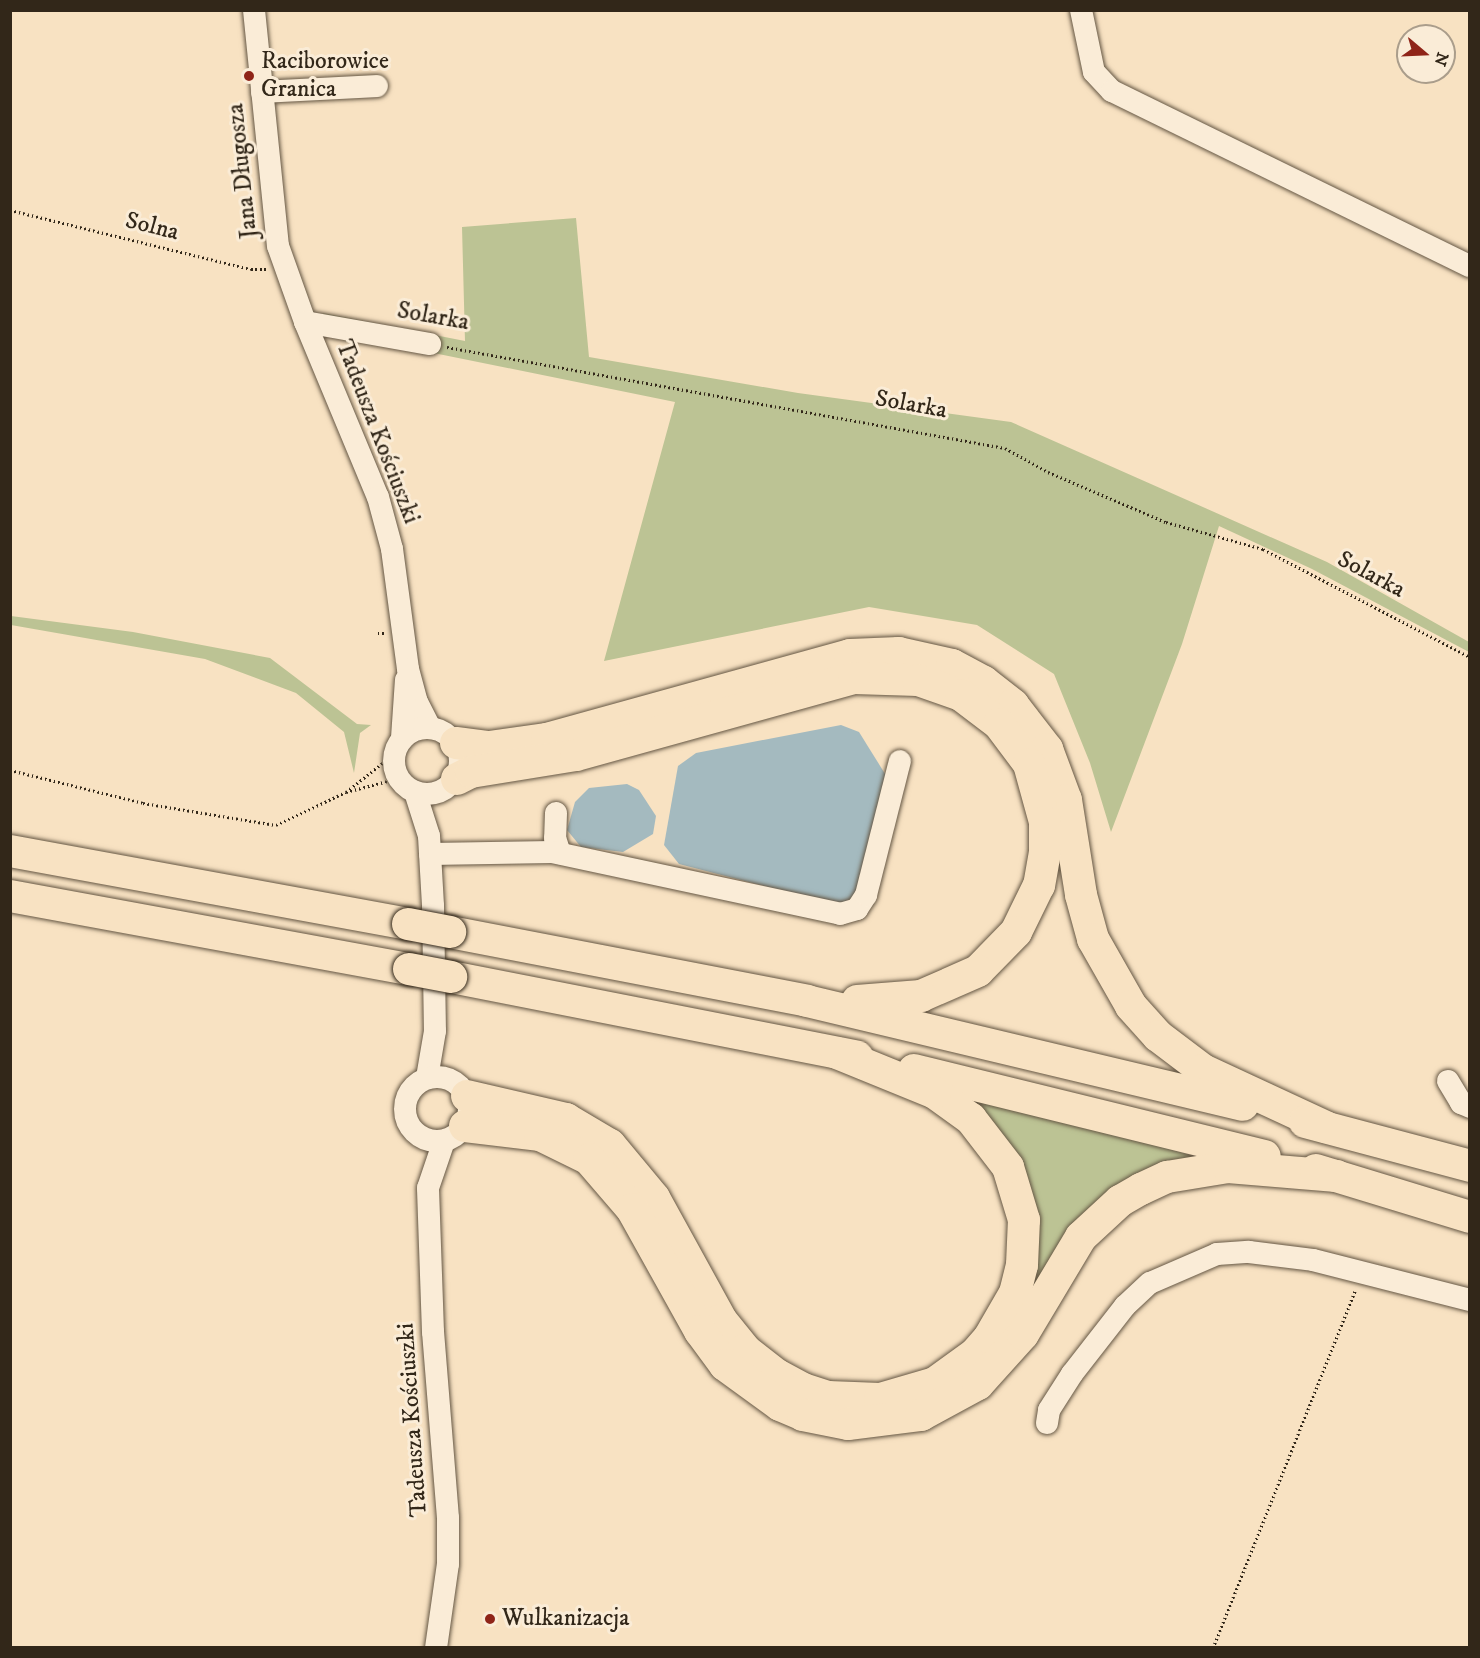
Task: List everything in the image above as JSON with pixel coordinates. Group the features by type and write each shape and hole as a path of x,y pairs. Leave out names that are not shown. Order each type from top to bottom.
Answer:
{"highway":[{"path":"443,735 489,747 547,739 850,655 899,653 952,665 984,682 1013,705 1047,749 1066,800 1090,928 1109,972 1131,1006 1165,1042 1203,1070 1326,1127"},
{"path":"449,785 471,772 576,755 854,678 918,680 973,702 999,724 1019,748 1041,802 1046,852 1038,885 1025,917 992,959 960,982 938,991 898,999 807,1001"},
{"path":"10,851 408,924 807,1001 1046,1055 1470,1166"},
{"path":"10,896 451,976 837,1053 1075,1108 1337,1176 1470,1218"},
{"path":"450,1104 566,1119 610,1145 648,1189 721,1320 745,1350 777,1375 803,1389 828,1397 879,1399 935,1383 975,1354 989,1338 1015,1293 1022,1265 1024,1220 1008,1167 972,1119 935,1093 837,1053"},
{"path":"450,1104 540,1135 589,1160 632,1209 700,1331 725,1365 780,1405 803,1415 848,1424 921,1415 978,1384 1023,1334 1081,1237 1113,1207 1141,1189 1167,1177 1228,1167 1337,1176"}],"street":[{"name":"Jana Długosza","path":"254,10 278,246 305,322"},
{"path":"1081,10 1094,72 1112,92 1470,266"},
{"path":"262,92 377,86"},
{"name":"Solarka","path":"305,322 430,344"},
{"name":"Tadeusza Kościuszki","path":"305,322 378,497 392,549 408,669 417,702 443,735"},
{"name":"Tadeusza Kościuszki","path":"398,746 408,669"},
{"path":"417,1136 450,1104 435,1031 430,845 460,756 443,735 419,728 398,746 407,785 430,845"},
{"path":"430,845 560,853 840,914 857,909 866,895 900,761"},
{"path":"407,785 449,785"},
{"path":"556,813 555,838 560,853"},
{"path":"1448,1081 1461,1103 1470,1107"},
{"name":"Tadeusza Kościuszki","path":"428,1188 450,1104 412,1088 405,1104 407,1121 417,1136 428,1188 433,1332 448,1518 448,1564 436,1647"},
{"path":"1047,1423 1049,1410 1103,1330 1150,1283 1183,1266 1217,1254 1249,1252 1313,1260 1470,1300"}],"path":[{"name":"Solna","path":"10,210 251,269 286,269"},
{"name":"Solarka","path":"430,344 1005,448 1048,472 1166,522 1263,549 1470,657"},
{"path":"10,770 143,803 276,825 346,792 398,746"},
{"path":"346,792 407,785"},
{"path":"1213,1647 1362,1273"}],"green space":[{"path":"576,218 589,357 798,393 1011,422 1327,562 1469,642 1469,652 1312,569 1219,526 1182,644 1111,832 1090,763 1054,674 977,625 869,607 604,661 675,402 335,333 323,313 465,341 462,227"},
{"path":"11,616 133,632 270,658 357,724 371,725 360,733 354,773 344,732 296,693 205,659 11,625"},
{"path":"966,1098 1199,1158 1172,1165 1025,1312 1034,1261"}],"water":[{"path":"841,725 859,732 887,777 860,894 841,906 679,864 664,845 678,766 696,753"},
{"path":"627,784 639,790 656,816 653,834 623,852 581,847 567,830 575,802 589,788"}],"place":[{"name":"Raciborowice Granica","path":"249,76"},
{"name":"Wulkanizacja","path":"490,1619"}]}
